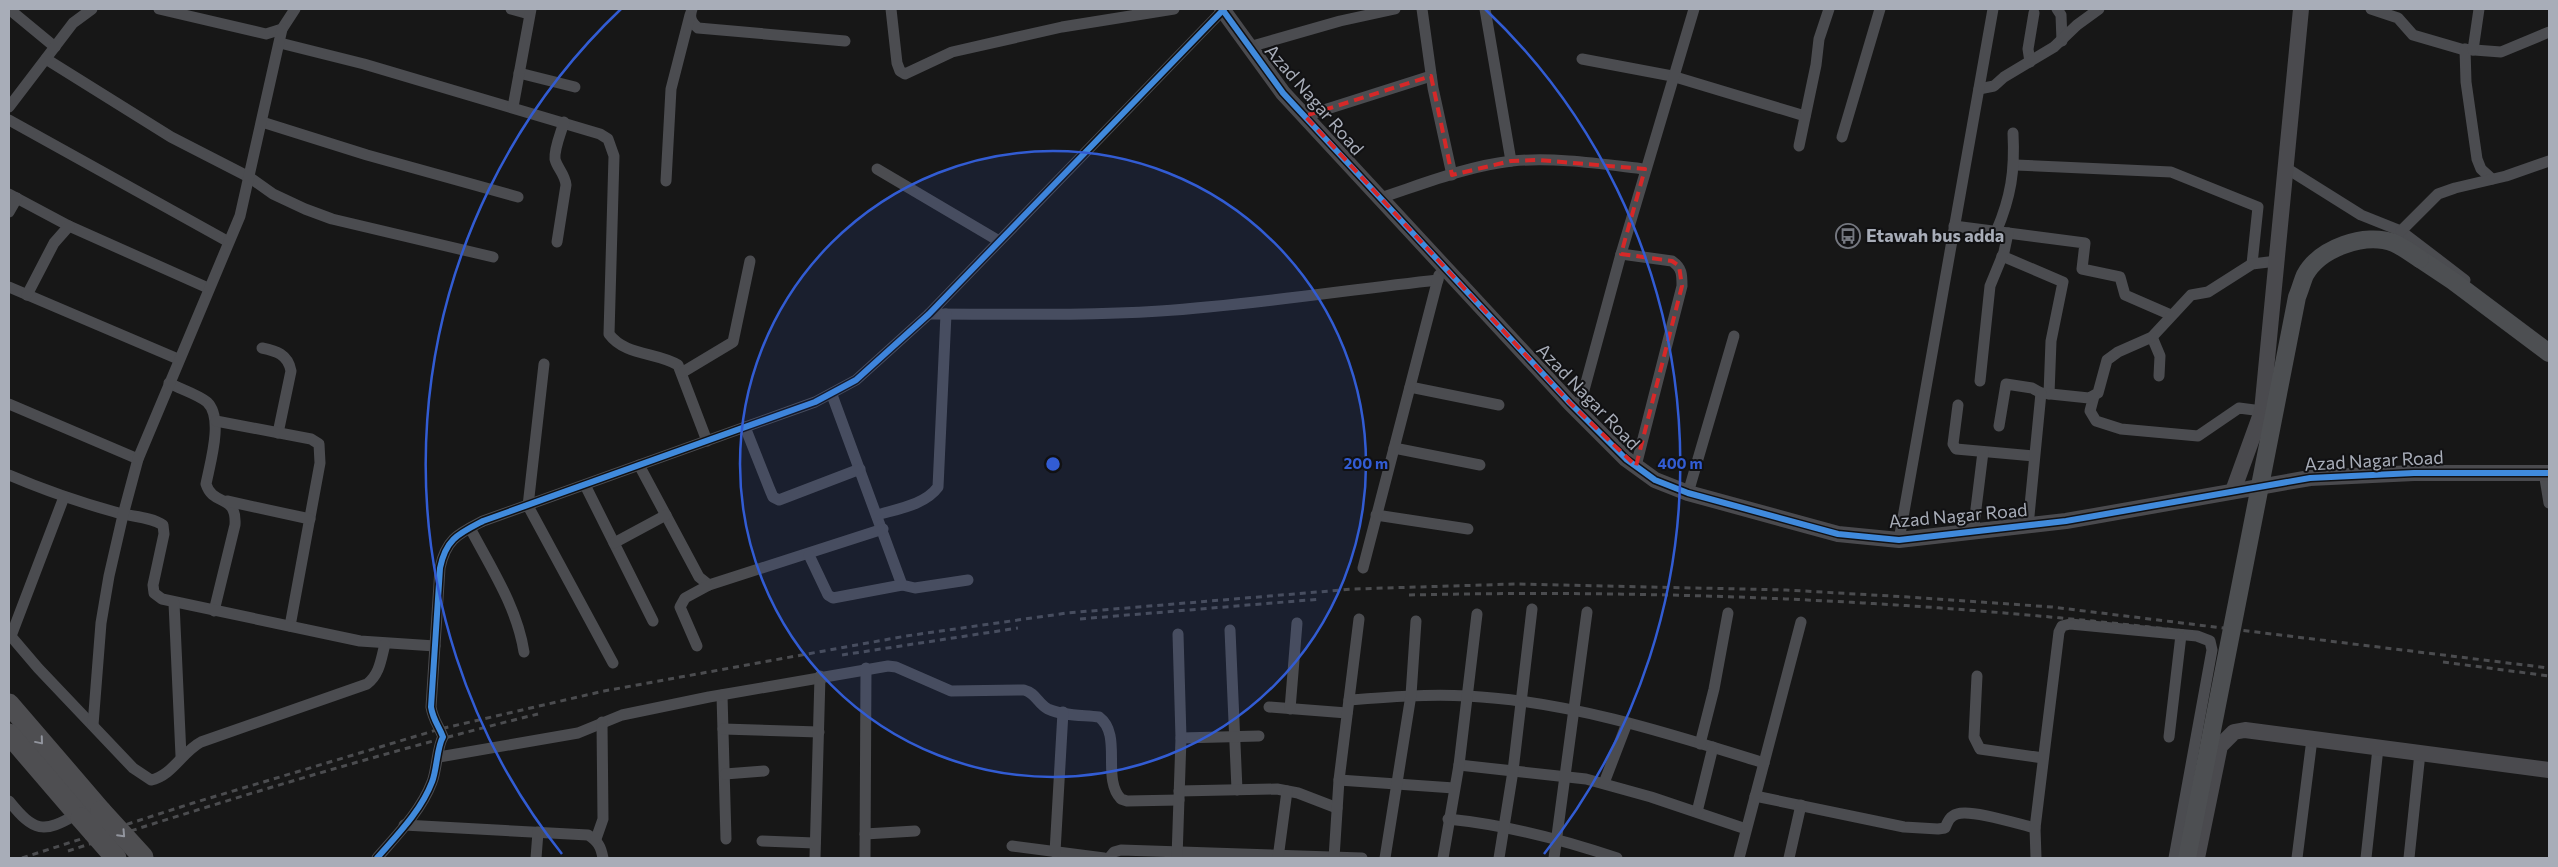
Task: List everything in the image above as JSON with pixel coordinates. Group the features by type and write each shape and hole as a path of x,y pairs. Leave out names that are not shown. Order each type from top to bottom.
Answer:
{"highway":[{"path":"9,704 144,858"},
{"path":"9,734 116,858"}],"main road":[{"path":"2187,858 2297,297 2306,274 2320,258 2343,246 2368,239 2393,243 2420,259 2549,353"}],"street":[{"path":"9,107 73,23 92,9"},
{"path":"159,9 266,34 282,29"},
{"path":"93,725 101,623 109,576 138,459 227,241 240,216 282,29 295,9"},
{"path":"511,9 530,11 513,107"},
{"path":"891,9 897,63 900,71 905,74 952,52 1062,27 1174,9"},
{"path":"376,858 404,826 427,794 439,757 439,743 443,737 433,720 431,708 440,568 443,553 450,540 470,528 832,394 856,380 929,314 1223,9"},
{"name":"Azad Nagar Road","path":"1223,9 1283,93 1380,198 1440,272 1626,459 1655,480 1688,492 1838,534 1898,540 2028,526 2310,478 2414,473 2547,473"},
{"path":"1249,47 1340,21 1395,9"},
{"path":"1422,9 1431,76 1452,175"},
{"path":"1485,9 1511,161"},
{"path":"1578,412 1620,254 1672,76 1694,9"},
{"path":"1799,146 1816,65 1819,39 1829,9"},
{"path":"1842,137 1880,9"},
{"path":"1898,540 1993,9"},
{"path":"1979,89 1994,86 2062,41 2077,25 2099,9"},
{"path":"2233,491 2262,411 2301,9"},
{"path":"2372,9 2393,15 2417,37 2469,50 2505,51 2549,32"},
{"path":"2479,9 2469,50 2466,82 2477,159 2481,169 2492,179"},
{"path":"13,10 55,47"},
{"path":"2061,11 2062,41"},
{"path":"691,12 692,23 698,28 845,41"},
{"path":"666,181 671,89 691,12"},
{"path":"2030,62 2028,48 2034,13"},
{"path":"280,43 325,53 513,107 600,134 608,139 614,156 609,334 621,346 671,361 678,365 683,372 707,441"},
{"path":"46,59 123,109 249,177 273,194 332,219 493,257"},
{"path":"1582,59 1672,76 1805,116"},
{"path":"519,73 575,87"},
{"path":"1305,116 1431,76"},
{"path":"9,120 227,241"},
{"path":"262,122 367,155 518,197"},
{"path":"557,242 566,185 565,177 556,159 556,152 564,122"},
{"path":"1996,232 2008,206 2015,164 2013,133"},
{"path":"1380,198 1452,175 1511,161 1561,160 1645,169"},
{"path":"2401,231 2438,194 2549,161"},
{"path":"2015,164 2171,172 2258,207 2252,264"},
{"path":"2286,168 2362,215 2401,231 2487,297 2490,304 2488,307"},
{"path":"877,169 999,241"},
{"path":"9,212 13,196 68,226 208,288"},
{"path":"27,295 54,243 68,226"},
{"path":"1954,226 2085,242 2082,269 2120,277 2125,295 2171,315"},
{"path":"1980,382 1990,286 2002,256 2008,233"},
{"path":"1620,254 1672,261 1679,266 1682,275 1682,286 1636,466"},
{"path":"2002,256 2063,282 2051,341 2045,393 2034,456 2028,526"},
{"path":"683,372 733,342 750,261"},
{"path":"1999,426 2006,384 2032,388 2045,393 2089,398 2094,396 2098,393 2107,360 2118,352 2152,336 2191,296 2208,292 2252,264 2277,261"},
{"path":"929,314 1038,316 1159,311 1269,301 1344,290 1440,272 1363,568"},
{"path":"9,287 178,359"},
{"path":"877,515 922,500 932,495 938,487 946,314"},
{"path":"1688,492 1734,336"},
{"path":"2152,336 2160,356 2159,376"},
{"path":"262,348 278,352 290,364 291,371 278,433"},
{"path":"544,364 528,506 613,663"},
{"path":"169,383 205,401 213,409 216,421 206,484 208,491 214,496 227,501 310,518"},
{"path":"1410,387 1499,405"},
{"path":"832,394 902,585"},
{"path":"2094,396 2090,411 2096,421 2121,429 2198,436 2239,408 2262,411"},
{"path":"9,404 138,459"},
{"path":"1958,405 1954,447 1983,452 2034,456"},
{"path":"216,421 311,439 319,444 320,463 290,626"},
{"path":"745,427 773,497 779,500 860,469"},
{"path":"1394,448 1480,465"},
{"path":"1973,532 1983,452"},
{"path":"639,465 700,578 709,585"},
{"path":"2547,473 2549,503"},
{"path":"9,475 64,497 123,515 157,521 163,525 164,534 153,584 154,593 162,599 174,603 385,644 435,646"},
{"path":"585,485 653,620"},
{"path":"64,497 10,635 38,668 133,768 151,780 160,779 181,756 201,742 367,684 375,677 385,644"},
{"path":"214,611 235,525 236,514 233,507 227,501"},
{"path":"1376,515 1468,529"},
{"path":"614,543 666,516"},
{"path":"470,528 516,617 524,652"},
{"path":"697,646 680,607 685,598 709,585 809,555 883,530"},
{"path":"809,555 828,594 833,598 902,585 915,588 968,580"},
{"path":"174,603 181,756"},
{"path":"1499,858 1513,771 1532,609"},
{"path":"1554,858 1587,612"},
{"path":"1700,744 1728,613"},
{"path":"1443,858 1448,819 1459,765 1477,614"},
{"path":"1334,857 1339,780 1359,619"},
{"path":"1385,858 1399,783 1411,695 1416,621"},
{"path":"1739,858 1801,622"},
{"path":"1290,709 1297,623"},
{"path":"2036,858 2034,828 2059,632 2062,626 2070,624 2181,634 2204,637 2210,641 2212,650 2174,858"},
{"path":"1230,630 1237,790"},
{"path":"1178,634 1181,738 1178,856"},
{"path":"2169,737 2181,634"},
{"path":"439,757 578,733 622,715 722,695 866,668 896,667 951,691 1024,690 1035,695 1046,708 1099,717 1104,721 1109,734 1114,788 1121,799 1127,801 1237,790 1287,792 1337,808"},
{"path":"865,858 866,668"},
{"path":"815,858 820,676"},
{"path":"1977,676 1974,737 1980,749 2043,758"},
{"path":"722,695 726,839"},
{"path":"1349,700 1411,695 1467,696 1520,701 1627,724 1764,763"},
{"path":"1269,707 1347,713"},
{"path":"1055,852 1063,712"},
{"path":"596,839 603,819 602,722"},
{"path":"1604,783 1627,724"},
{"path":"723,729 819,732"},
{"path":"2197,858 2217,756 2220,746 2226,737 2234,732 2245,730 2549,770"},
{"path":"1181,738 1259,736"},
{"path":"2297,858 2312,739"},
{"path":"1697,812 1713,747"},
{"path":"2366,858 2378,748"},
{"path":"2409,858 2420,753"},
{"path":"1459,765 1565,775 1604,783 1746,829"},
{"path":"724,774 764,771"},
{"path":"1339,780 1454,788"},
{"path":"1278,856 1287,792"},
{"path":"1755,796 1904,827 1938,830 1945,828 1949,818 1957,814 1969,813 2034,828"},
{"path":"9,801 28,822 37,826 47,828 56,826 79,816"},
{"path":"1789,858 1801,805"},
{"path":"1448,819 1486,823 1558,838 1616,858"},
{"path":"404,826 588,835 596,839 601,848 603,858"},
{"path":"865,834 915,831"},
{"path":"536,858 538,832"},
{"path":"762,841 816,843"},
{"path":"1012,846 1104,858"},
{"path":"1109,858 1114,852 1121,850 1178,856 1362,858"}],"highlighted area":[{"path":"1431,76 1452,175 1511,161 1538,160 1645,169 1621,254 1672,261 1679,266 1682,286 1636,466 1570,403 1305,116"}],"railway":[{"path":"22,858 193,803 440,729 604,691 906,636 1067,613 1354,589 1515,584 1786,590 1908,597 2052,607 2549,668"},
{"path":"1409,595 1603,594 1797,600 1991,612 2185,631"},
{"path":"1080,619 1321,599"},
{"path":"842,655 1018,628"},
{"path":"2443,662 2549,676"},
{"path":"68,851 302,778 538,714"}],"cycle path":[{"path":"1222,9 1283,93 1570,403 1626,459 1655,480 1688,493 1838,534 1899,540 2066,521 2310,478 2414,473 2549,473"},
{"path":"377,858 415,813 422,803 434,777 439,746 443,737 431,707 440,568 446,550 454,538 483,521 815,402 856,380 929,314 1224,9"}],"place":[{"name":"Etawah bus adda","path":"1848,236"}]}
